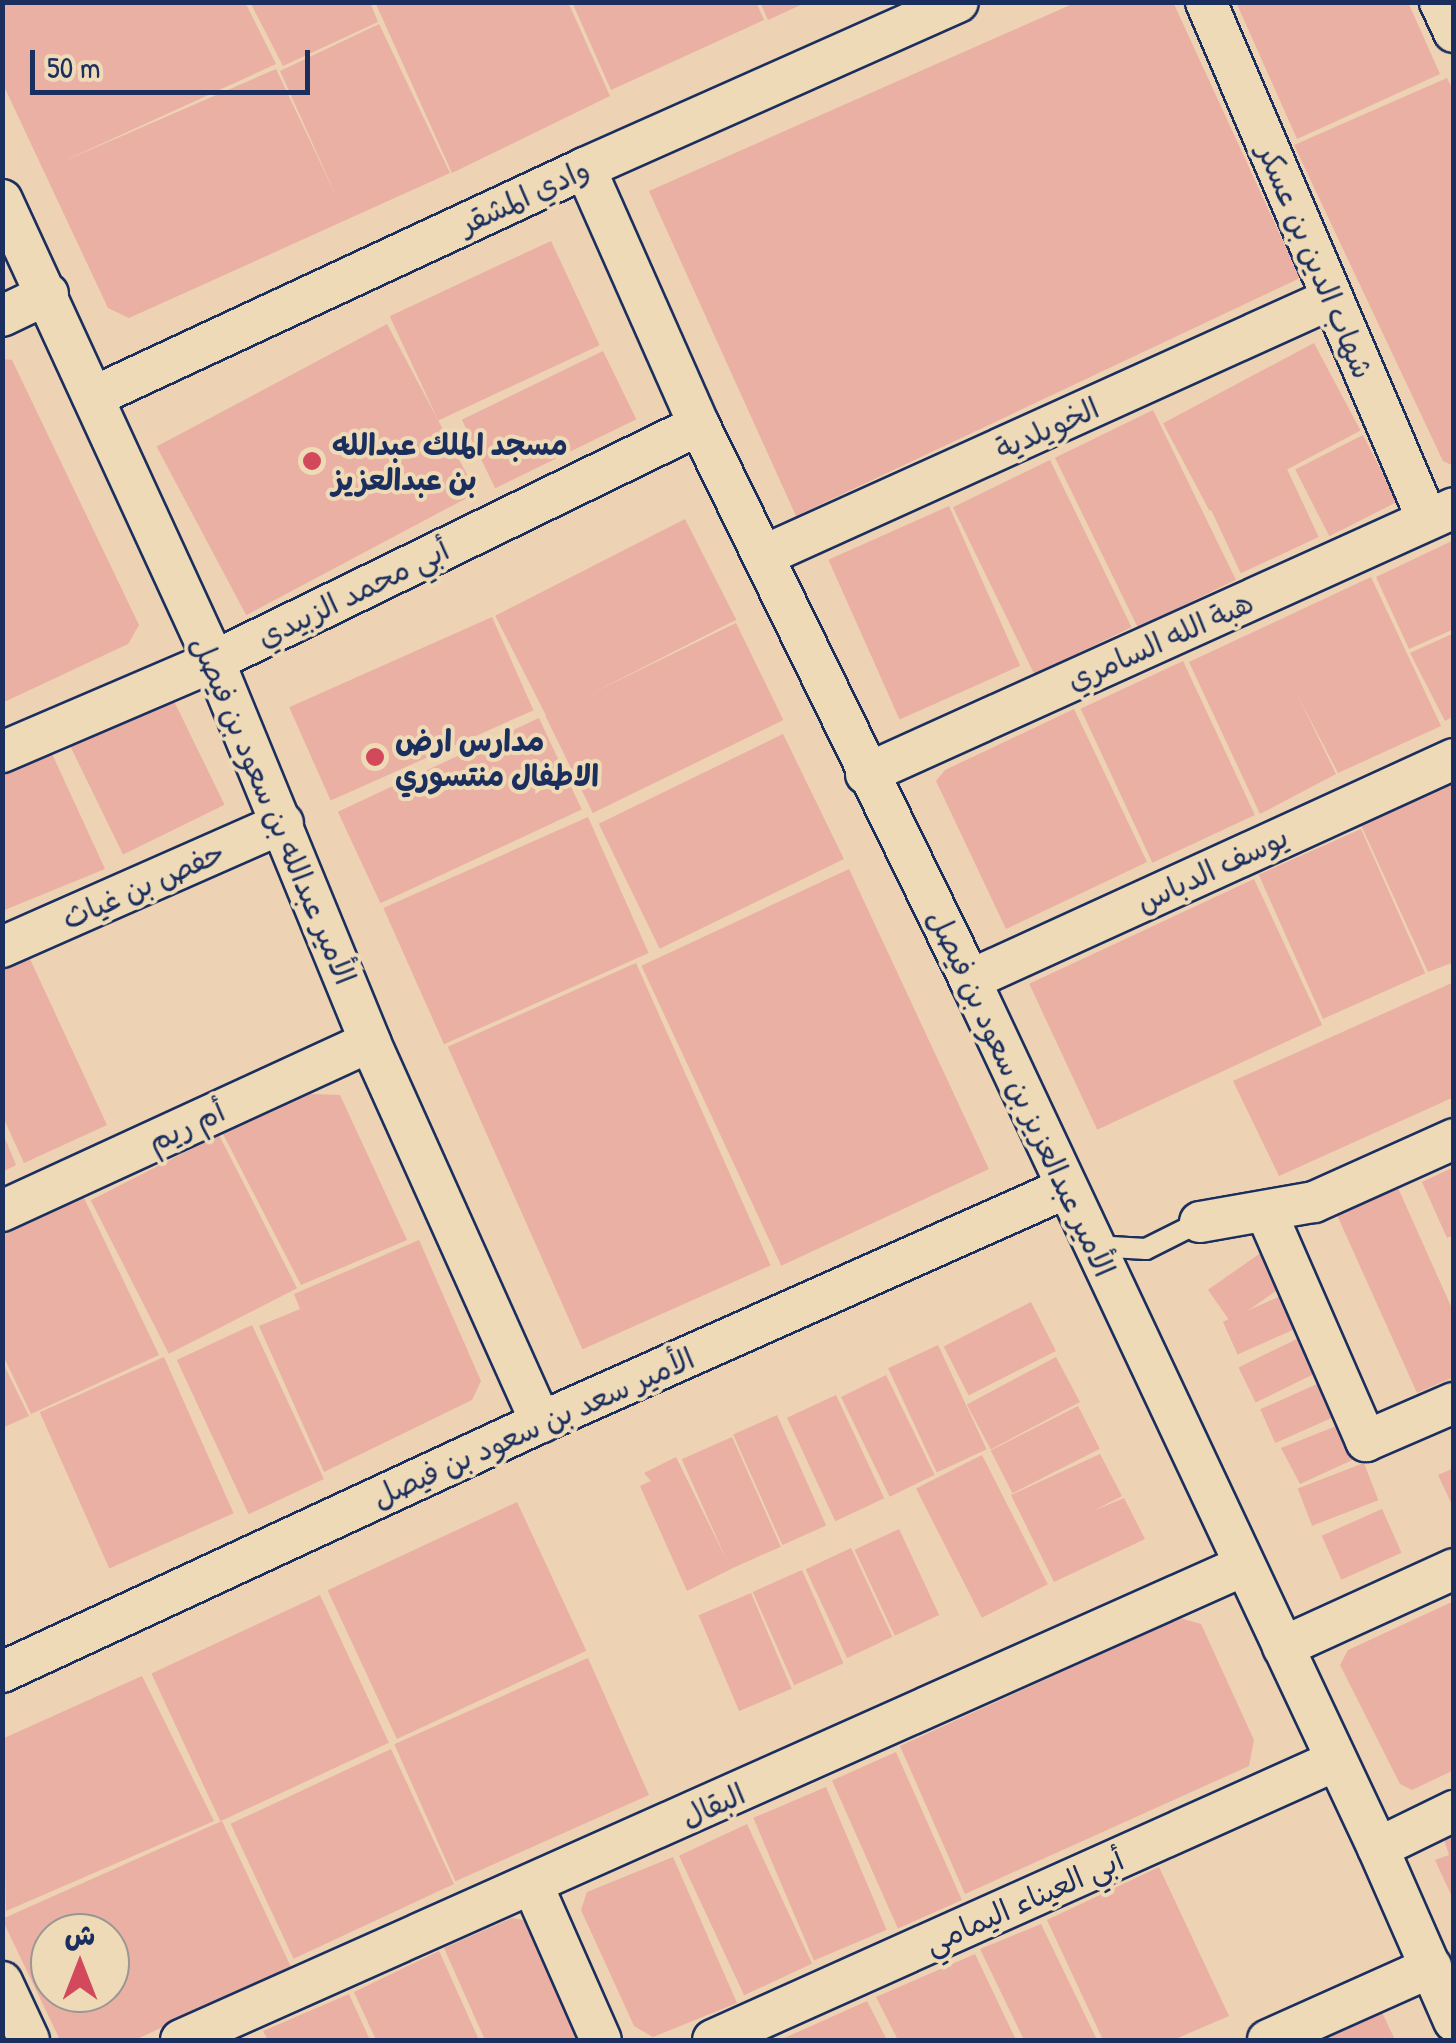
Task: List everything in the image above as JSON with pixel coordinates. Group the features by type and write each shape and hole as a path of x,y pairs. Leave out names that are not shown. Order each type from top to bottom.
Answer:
{"street":[{"name":"وادي المشقر","path":"92,397 585,168 958,2"},
{"name":"شهاب الدين بن عسكر","path":"1206,2 1331,299 1440,514"},
{"path":"1440,2 1454,32"},
{"name":"الأمير عبدالعزيز بن سعود بن فيصل","path":"585,168 700,425 866,774 970,980 1378,1848 1454,2021"},
{"name":"الأمير عبدالله بن سعود بن فيصل","path":"2,200 214,660 370,1042 541,1422"},
{"path":"2,316 48,294"},
{"name":"الخويلدية","path":"763,556 1331,299"},
{"name":"أبي محمد الزبيدي","path":"2,752 214,660 700,425"},
{"name":"هبة الله السامري","path":"866,774 1440,514"},
{"name":"يوسف الدباس","path":"970,980 1454,759"},
{"name":"حفص بن غياث","path":"2,947 282,824"},
{"name":"أم ريم","path":"2,1211 370,1042"},
{"path":"1200,1222 1314,1202 1454,1140"},
{"name":"الأمير سعد بن سعود بن فيصل","path":"2,1672 541,1422 1066,1188"},
{"path":"1266,1212 1366,1441 1454,1403"},
{"name":"البقال","path":"181,2040 1243,1566"},
{"path":"1282,1647 1454,1569"},
{"name":"أبي العيناء اليمامي","path":"713,2040 1334,1760"},
{"path":"1378,1848 1454,1811"},
{"path":"532,1886 601,2040"},
{"path":"1268,2040 1431,1968"},
{"path":"2,1982 29,2040"}],"lane":[{"path":"1094,1246 1146,1249 1200,1222"}],"building":[{"path":"2,2 245,2 276,64 55,165 276,69 338,200 280,71 379,24 450,173 129,318 108,308 2,82"},
{"path":"250,2 370,2 378,22 283,66"},
{"path":"375,2 568,2 610,96 452,173"},
{"path":"572,2 756,2 764,20 611,90"},
{"path":"760,2 807,2 768,20"},
{"path":"1077,2 1173,2 1300,278 796,516 649,191"},
{"path":"1236,2 1408,2 1440,74 1297,139"},
{"path":"1447,78 1454,92 1454,466 1443,461 1294,145"},
{"path":"551,241 600,345 438,420 390,316"},
{"name":"مسجد الملك عبدالله بن عبدالعزيز","path":"387,324 477,493 246,615 157,447"},
{"path":"1314,343 1360,430 1209,511 1163,423"},
{"path":"603,351 636,419 495,488 462,420"},
{"path":"2,359 12,360 139,625 128,644 2,703"},
{"path":"1153,410 1236,580 1138,628 1055,458"},
{"path":"1363,435 1397,502 1329,536 1295,470"},
{"path":"1050,460 1132,627 1034,675 953,507"},
{"path":"1287,469 1319,537 1241,573 1209,505"},
{"path":"949,506 1020,666 900,720 828,560"},
{"path":"685,519 736,620 547,716 495,616"},
{"path":"1454,540 1454,629 1409,649 1376,577"},
{"path":"1371,577 1441,726 1338,773 1297,694 1336,774 1260,814 1189,662"},
{"name":"مدارس ارض الاطفال منتسوري","path":"492,617 533,710 331,800 289,707"},
{"path":"736,623 783,720 593,813 545,716"},
{"path":"1454,633 1454,716 1445,721 1410,653"},
{"path":"1183,661 1255,815 1152,863 1081,709"},
{"path":"172,697 225,805 123,854 70,747"},
{"path":"1074,709 1147,862 1006,929 936,781 945,770"},
{"path":"539,718 582,810 380,903 338,812"},
{"path":"783,734 844,859 660,949 599,824"},
{"path":"48,745 105,869 2,911 2,765"},
{"path":"1454,783 1454,962 1428,972 1361,825"},
{"path":"588,817 649,953 444,1044 383,908"},
{"path":"1361,829 1425,973 1323,1019 1259,875"},
{"path":"849,869 989,1169 781,1266 641,966"},
{"path":"1254,879 1322,1025 1097,1130 1029,984"},
{"path":"29,957 107,1125 24,1163 2,1115 2,971"},
{"path":"636,963 771,1265 582,1349 448,1047"},
{"path":"1454,982 1454,1097 1279,1176 1233,1081"},
{"path":"311,1094 340,1095 407,1240 301,1285 223,1134"},
{"path":"2,1131 16,1165 2,1172"},
{"path":"219,1135 297,1288 169,1354 91,1200"},
{"path":"1454,1167 1454,1235 1447,1238 1422,1182"},
{"path":"1398,1188 1454,1313 1454,1377 1417,1393 1337,1215"},
{"path":"84,1198 159,1355 31,1414 2,1353 2,1236"},
{"path":"419,1240 481,1381 472,1400 324,1472 259,1326 300,1309 294,1294"},
{"path":"1262,1252 1285,1285 1231,1323 1208,1290"},
{"path":"1285,1294 1300,1327 1238,1355 1223,1322"},
{"path":"1031,1302 1056,1351 969,1395 944,1346"},
{"path":"252,1325 324,1479 249,1514 177,1360"},
{"path":"1305,1335 1322,1370 1256,1402 1238,1367"},
{"path":"938,1345 987,1449 937,1472 888,1368"},
{"path":"164,1357 234,1513 109,1569 40,1412"},
{"path":"1056,1357 1080,1402 991,1449 967,1404"},
{"path":"2,1361 29,1416 2,1428"},
{"path":"886,1375 935,1475 890,1497 841,1397"},
{"path":"1326,1380 1341,1414 1275,1443 1260,1409"},
{"path":"836,1395 884,1498 835,1521 787,1418"},
{"path":"1078,1406 1100,1449 1012,1493 991,1450"},
{"path":"777,1415 826,1526 782,1545 733,1435"},
{"path":"1344,1423 1361,1456 1300,1484 1281,1448"},
{"path":"732,1437 781,1547 731,1569 682,1459"},
{"path":"1100,1454 1122,1496 1093,1511 1124,1498 1145,1539 1054,1582 1011,1495"},
{"path":"982,1455 1048,1584 982,1618 916,1489"},
{"path":"676,1457 731,1569 687,1591 640,1486 651,1481 644,1473"},
{"path":"1364,1463 1378,1500 1312,1526 1298,1488"},
{"path":"1454,1468 1454,1509 1438,1475"},
{"path":"517,1502 586,1651 397,1739 328,1590"},
{"path":"1382,1509 1402,1553 1341,1580 1322,1536"},
{"path":"899,1529 939,1615 895,1636 855,1550"},
{"path":"851,1548 892,1637 847,1658 806,1569"},
{"path":"802,1570 843,1663 794,1685 753,1592"},
{"path":"751,1593 792,1689 739,1711 699,1615"},
{"path":"320,1595 389,1743 220,1821 151,1674"},
{"path":"1454,1601 1454,1770 1412,1790 1400,1784 1340,1665 1348,1650"},
{"path":"1180,1618 1201,1624 1254,1740 1249,1766 965,1894 900,1746"},
{"path":"588,1658 649,1795 455,1881 394,1744"},
{"path":"142,1676 214,1821 6,1911 2,1739"},
{"path":"391,1749 454,1884 294,1959 231,1824"},
{"path":"896,1752 962,1900 898,1928 832,1780"},
{"path":"826,1787 887,1930 814,1961 753,1818"},
{"path":"222,1821 291,1967 135,2040 60,2040 47,2013 130,2013 130,1913 30,1913 30,1977 2,1919"},
{"path":"747,1824 812,1964 744,1995 679,1856"},
{"path":"1454,1831 1454,1901 1435,1860 1449,1855 1443,1836"},
{"path":"673,1857 737,2003 653,2037 634,2026 581,1910 587,1892"},
{"path":"1159,1867 1229,2016 1173,2040 1103,2040 1047,1920"},
{"path":"512,1918 535,1922 585,2040 485,2040 444,1948"},
{"path":"1041,1924 1097,2040 1024,2040 980,1949"},
{"path":"439,1951 479,2040 376,2040 354,1992"},
{"path":"975,1954 1016,2040 898,2040 876,1997"},
{"path":"349,1994 370,2040 268,2040 263,2031"},
{"path":"867,2001 887,2040 780,2040"},
{"path":"1380,2008 1395,2040 1308,2040"}],"place":[{"name":"مسجد الملك عبدالله بن عبدالعزيز","path":"312,461"},
{"name":"مدارس ارض الاطفال منتسوري","path":"375,757"}]}
